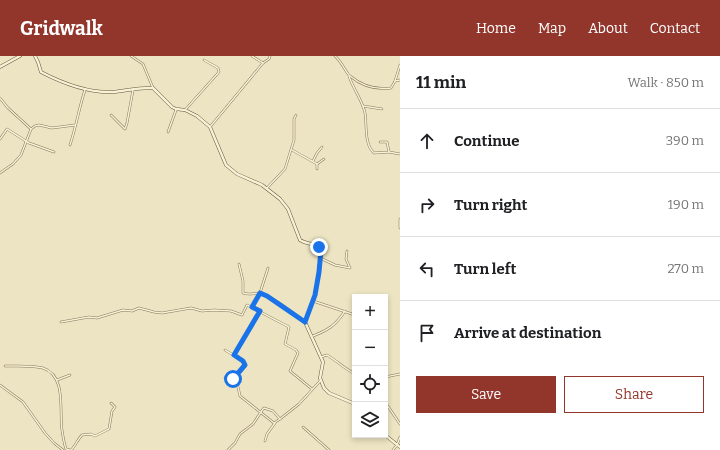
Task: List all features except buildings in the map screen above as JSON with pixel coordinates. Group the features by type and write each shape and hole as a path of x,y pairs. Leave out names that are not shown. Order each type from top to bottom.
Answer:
{"main road":[{"path":"0,67 20,56"},
{"path":"35,56 41,72 59,80 86,88 98,91 113,92 133,88 153,88 172,107 185,110 197,116 210,127 226,165 237,174 256,181 280,199 288,209 300,240 313,244 321,250 319,272 313,301 305,322 321,357 323,366 320,375 324,388 329,393 352,403"},
{"path":"388,438 400,447"}],"street":[{"path":"131,56 143,64 153,88"},
{"path":"252,56 263,63"},
{"path":"210,127 270,56"},
{"path":"335,56 343,65 363,106 371,151 374,153 389,152 400,154"},
{"path":"185,110 219,72 218,68 204,60"},
{"path":"349,76 365,86 378,89 391,88 395,81 400,64"},
{"path":"395,81 400,80"},
{"path":"70,145 86,88"},
{"path":"111,115 125,129 133,88"},
{"path":"0,98 8,108 31,129"},
{"path":"363,106 382,109"},
{"path":"168,132 176,109"},
{"path":"267,188 285,169 292,150 294,140 294,120 296,115"},
{"path":"0,173 13,164 20,155 31,129 35,126 39,125 52,128 75,125"},
{"path":"0,139 7,129 26,142 54,152"},
{"path":"380,142 387,142 389,152"},
{"path":"313,161 317,153 322,148"},
{"path":"292,150 317,164"},
{"path":"317,164 324,159"},
{"path":"317,164 317,169"},
{"path":"400,219 400,228"},
{"path":"320,258 335,265 350,268 346,259 347,251"},
{"path":"239,264 243,281 243,293 250,295 260,293 267,296 305,322"},
{"path":"252,307 260,293 268,268"},
{"path":"313,301 352,314"},
{"path":"61,322 89,317 97,318 123,310 132,311 139,308 162,313 191,308 202,311 231,311 242,315 246,306 252,307 289,327 285,344 296,350 298,353 290,371 312,389"},
{"path":"234,355 260,311"},
{"path":"312,336 327,331 340,319 345,311"},
{"path":"225,350 243,361 245,365 233,379"},
{"path":"321,357 325,355 337,361 352,372"},
{"path":"5,366 44,369 56,380 60,392 62,430 65,450"},
{"path":"388,376 400,374"},
{"path":"56,380 70,375"},
{"path":"225,378 233,379"},
{"path":"233,379 238,387 240,396 275,423"},
{"path":"265,441 267,434 275,423 299,404 321,380"},
{"path":"0,385 23,402 45,433 54,443 65,450 70,450 82,435 91,434 95,436 109,429 112,411 115,407 111,402"},
{"path":"388,406 400,424"},
{"path":"228,450 235,443 240,434 253,424 264,408 273,412 280,419"},
{"path":"303,427 328,450"},
{"path":"393,450 400,437"}],"route":[{"path":"233,379 245,365 243,361 234,355 260,311 252,307 260,293 286,308 305,322 315,295 321,250 319,247"}]}
